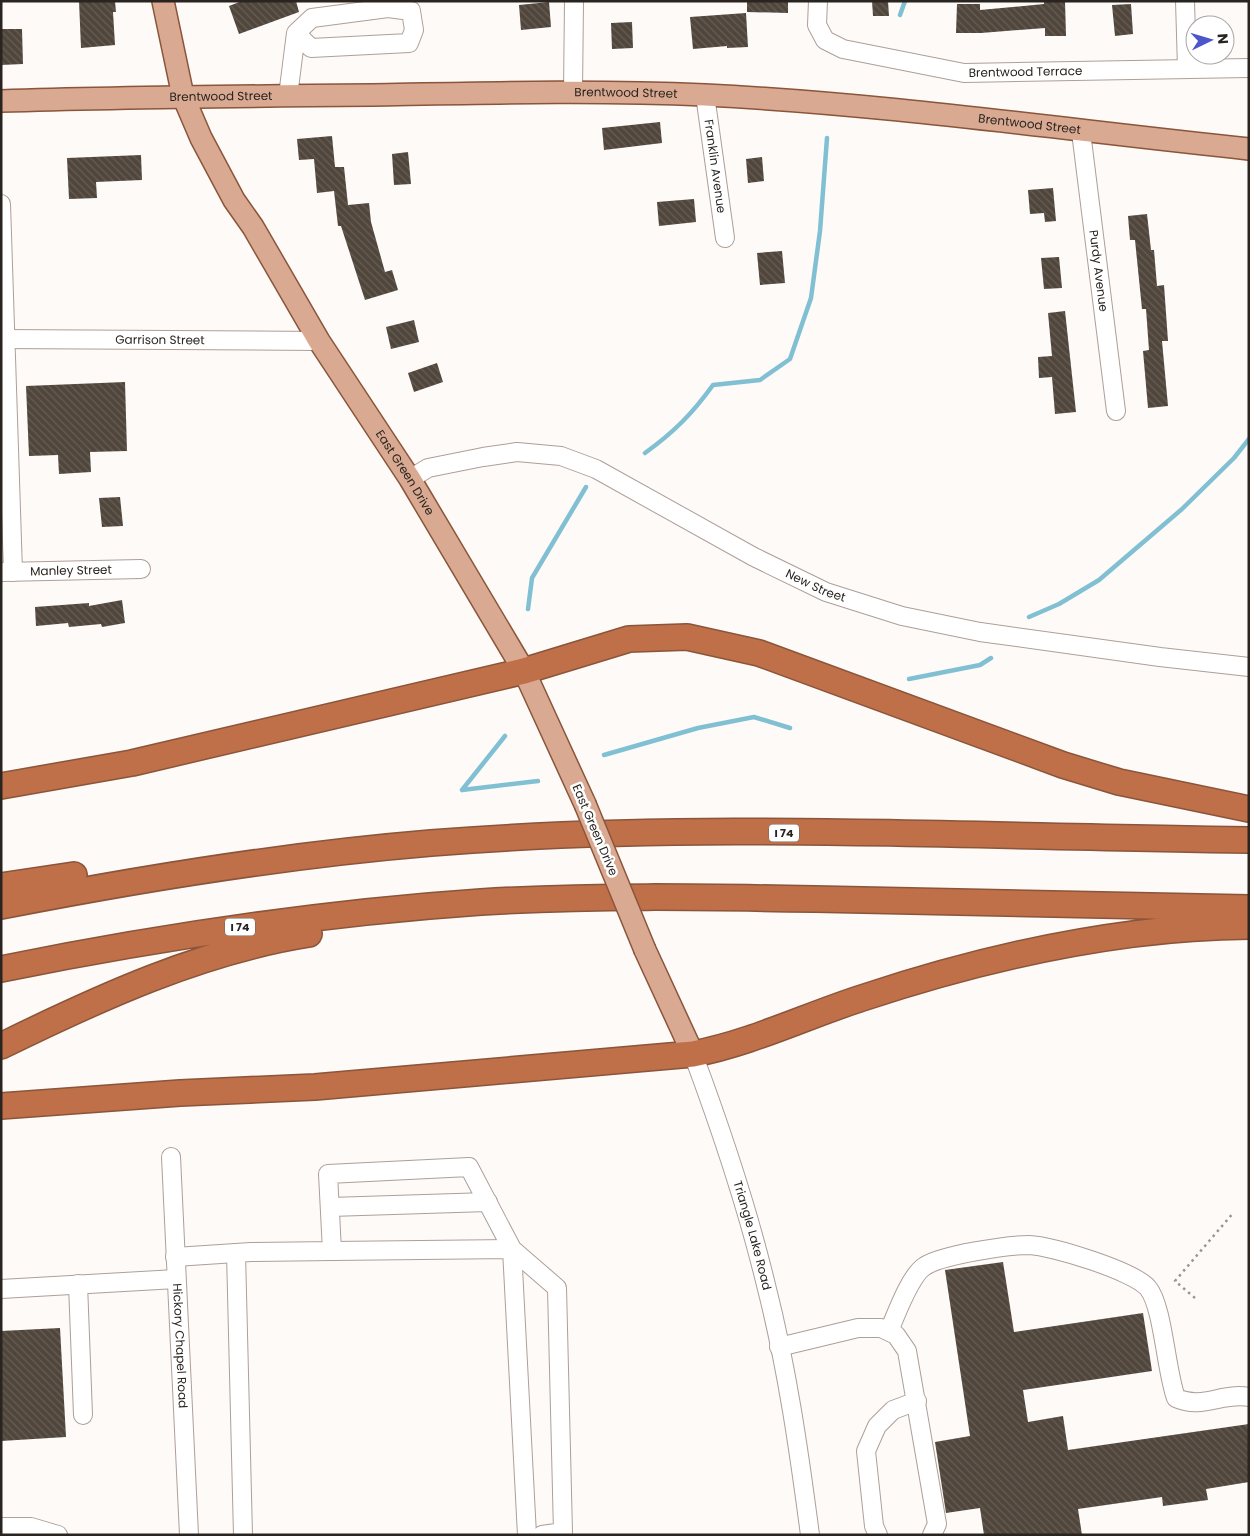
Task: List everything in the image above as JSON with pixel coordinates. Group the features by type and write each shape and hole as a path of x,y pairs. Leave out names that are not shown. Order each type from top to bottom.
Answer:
{"highway":[{"path":"1,786 132,763 524,671 629,639 678,637 718,642 814,672 1062,765 1119,782 1249,809"},
{"name":"I 74","path":"1,906 105,885 319,853 505,838 656,833 803,833 1249,840"},
{"path":"1,886 272,848 319,853"},
{"name":"I 74","path":"1,969 160,939 232,928 326,916 481,902 594,897 742,898 1249,908"},
{"path":"1,1046 130,988 218,956 299,935 423,919 481,902"},
{"path":"1,1106 180,1093 315,1087 693,1054 725,1048 871,995 960,968 1011,956 1073,943 1132,935 1249,926"}],"main road":[{"name":"East Green Drive","path":"163,1 183,96 201,138 234,200 253,227 319,341 410,479 524,671 585,804 645,950"},
{"name":"Brentwood Street","path":"1,101 183,96 573,92 705,95 908,109 1081,132 1249,150"},
{"name":"Triangle Lake Road","path":"645,950 693,1054"}],"street":[{"path":"573,92 574,1"},
{"name":"Brentwood Terrace","path":"818,1 817,25 825,40 843,49 964,73 1249,68"},
{"path":"1185,1 1187,68"},
{"path":"288,96 296,33 312,18 388,8 411,12 414,30 409,43 338,48 311,48 296,33"},
{"name":"Franklin Avenue","path":"705,95 725,238"},
{"name":"Purdy Avenue","path":"1081,132 1116,411"},
{"path":"1,204 7,572"},
{"name":"Garrison Street","path":"4,339 319,341"},
{"name":"New Street","path":"410,479 428,468 483,457 517,452 561,456 596,469 754,557 826,592 902,616 980,632 1160,657 1249,667"},
{"name":"Manley Street","path":"7,572 141,569"},
{"name":"Triangle Lake Road","path":"693,1054 723,1135 766,1285 796,1430 810,1535"},
{"name":"Hickory Chapel Road","path":"171,1157 189,1535"},
{"path":"332,1251 328,1174 469,1167 512,1248 557,1288 563,1532 542,1535"},
{"path":"330,1207 488,1202"},
{"path":"889,1332 906,1291 924,1266 953,1256 1029,1245 1073,1255 1131,1274 1148,1288 1155,1300 1171,1384 1176,1398 1190,1404 1234,1397 1249,1397"},
{"path":"175,1257 236,1253 512,1248"},
{"path":"512,1248 527,1535"},
{"path":"236,1253 243,1535"},
{"path":"1,1289 176,1279"},
{"path":"78,1284 83,1415"},
{"path":"779,1347 858,1328 881,1328 896,1335 907,1351 917,1401 937,1524 932,1535"},
{"path":"878,1535 874,1526 866,1451 877,1426 893,1410 917,1401"},
{"path":"1,1527 31,1527 58,1535"}],"path":[{"path":"1195,1298 1175,1281 1234,1212"}],"building":[{"path":"79,1 115,1 116,12 113,12 115,45 81,48"},
{"path":"242,1 296,1 299,12 239,34 229,6"},
{"path":"747,1 788,1 788,13 747,12"},
{"path":"872,1 888,1 889,16 873,16"},
{"path":"1044,1 1065,1 1066,36 1045,36 1045,28 956,33 957,4 980,4 980,10 1044,4"},
{"path":"549,2 551,27 521,30 519,5"},
{"path":"1131,4 1133,34 1115,36 1112,5"},
{"path":"746,13 748,47 727,48 727,46 693,49 690,17"},
{"path":"632,22 633,48 612,49 611,23"},
{"path":"1,29 22,29 23,64 1,65"},
{"path":"660,122 662,143 604,150 602,128"},
{"path":"332,136 335,167 344,167 348,205 369,203 371,222 385,272 392,270 398,290 365,300 341,226 338,226 334,191 317,193 314,159 299,160 297,139"},
{"path":"408,152 411,184 394,185 392,154"},
{"path":"141,155 142,180 96,182 97,198 69,199 67,158"},
{"path":"762,157 764,181 748,183 746,159"},
{"path":"1053,188 1056,221 1045,222 1044,213 1030,214 1028,190"},
{"path":"694,199 696,222 659,226 657,202"},
{"path":"1147,214 1151,250 1154,250 1157,286 1164,285 1168,341 1162,341 1168,406 1148,408 1143,351 1149,350 1146,309 1142,309 1135,240 1130,240 1128,216"},
{"path":"782,251 785,283 760,285 757,253"},
{"path":"1059,257 1062,288 1044,289 1041,258"},
{"path":"1065,311 1076,412 1055,414 1052,377 1039,378 1038,357 1052,356 1048,313"},
{"path":"414,320 419,342 391,349 386,327"},
{"path":"437,363 443,382 414,392 408,373"},
{"path":"125,382 127,451 90,452 91,472 59,474 58,455 29,456 26,386"},
{"path":"120,497 123,526 102,527 99,498"},
{"path":"122,600 125,623 102,627 101,624 69,627 68,623 36,626 35,607 89,603 89,606"},
{"path":"1003,1262 1014,1332 1143,1313 1152,1371 1023,1390 1028,1422 1063,1416 1068,1450 1249,1424 1249,1482 1206,1489 1208,1500 1163,1506 1162,1497 1078,1509 1082,1535 984,1535 980,1508 946,1513 935,1442 970,1436 945,1270"},
{"path":"60,1328 66,1437 1,1441 1,1331"}],"waterway":[{"path":"900,15 905,1"},
{"path":"645,453 682,422 713,385 760,380 790,359 811,298 820,231 827,138"},
{"path":"1029,617 1059,604 1099,580 1182,509 1234,458 1249,439"},
{"path":"528,609 532,578 586,487"},
{"path":"909,679 980,665 991,658"},
{"path":"604,755 698,728 754,717 790,728"},
{"path":"462,790 505,736"},
{"path":"462,790 538,781"}]}
